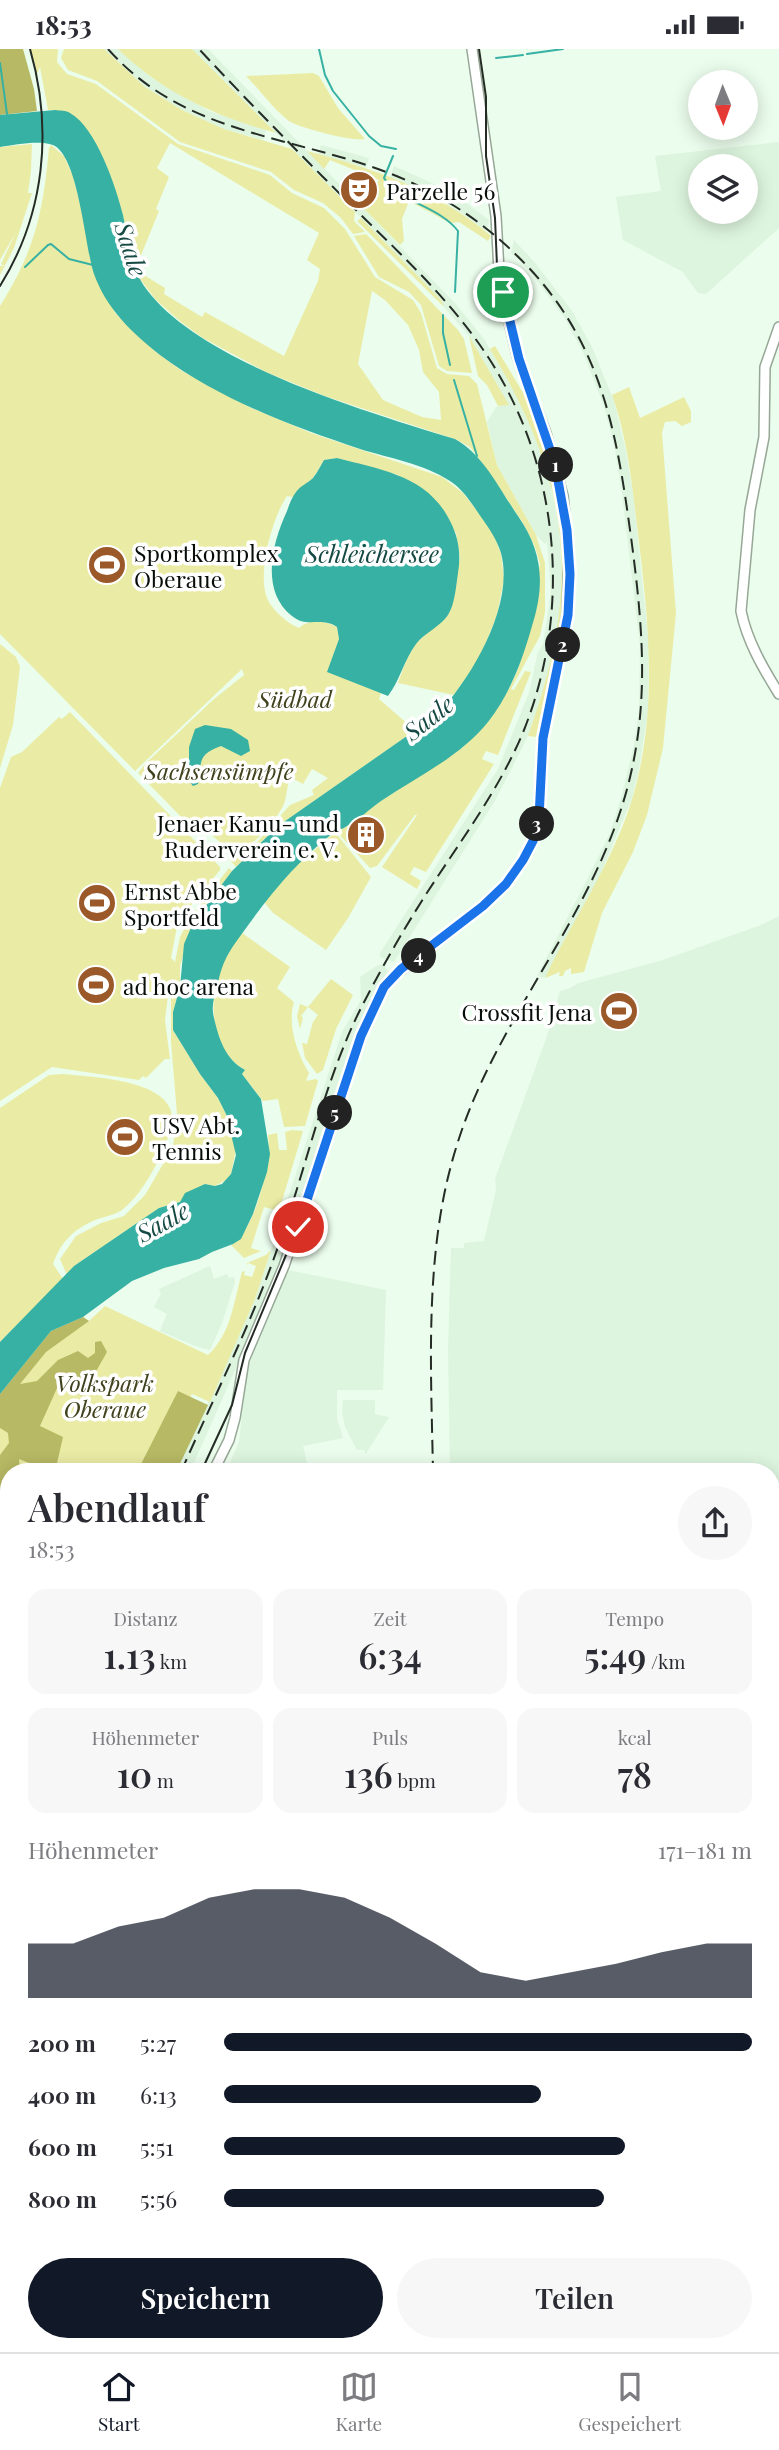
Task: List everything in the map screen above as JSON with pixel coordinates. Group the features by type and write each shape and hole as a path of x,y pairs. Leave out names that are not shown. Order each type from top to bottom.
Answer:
{"main road":[{"path":"218,1463 229,1440 235,1418 244,1360 284,1266 339,1098 375,1005 384,987 395,975 483,906 506,884 533,841 539,818 543,738 568,615 570,574 567,530 555,464 519,359 507,312 499,271 496,216 472,49"},
{"path":"779,327 767,362 764,437 750,510 740,611 744,627 759,659 779,694"}],"shaded area":[{"path":"0,49 23,49 37,111 0,115"},
{"path":"104,49 118,49 153,79 209,111 266,130 263,140 224,129 182,110 145,87"},
{"path":"192,49 208,49 455,303 484,339 532,425 546,466 556,511 561,547 562,593 555,646 542,698 528,736 496,799 394,962 380,957 380,953 498,769 529,693 538,652 543,644 551,592 547,541 545,544 536,535 497,465 487,422 496,407 508,404 469,336 440,300 361,218"},
{"path":"779,142 779,228 706,294 698,293 683,272 623,240 616,197 661,191 655,156"},
{"path":"321,145 369,158 366,168 319,154"},
{"path":"394,166 465,202 489,220 486,231 459,211 427,193 390,177"},
{"path":"514,240 572,311 592,347 614,401 633,492 649,645 648,711 632,798 598,880 545,978 537,976 610,833 622,795 639,711 640,645 622,493 604,406 583,352 564,317 529,270 511,253"},
{"path":"779,916 779,1463 450,1463 448,1349 451,1248 464,1248 464,1243 484,1241 496,1190 495,1179 547,1036 560,991 579,983 663,960"},
{"path":"378,965 383,965 388,971 357,1032 337,1085 287,1243 263,1307 194,1463 180,1463 255,1299 342,1032 361,1000 360,977"},
{"path":"210,1266 214,1279 227,1274 229,1278 234,1277 235,1282 210,1350 160,1331 167,1314 154,1307 161,1294 159,1289"},
{"path":"288,1270 386,1290 383,1390 337,1390 337,1419 343,1438 303,1446 307,1463 230,1463 239,1442 247,1373"},
{"path":"83,1317 89,1321 46,1352 20,1384 37,1381 58,1360 78,1351 88,1358 95,1353 95,1342 101,1341 107,1352 82,1396 58,1386 40,1426 63,1437 57,1463 29,1463 19,1459 19,1463 0,1463 0,1455 9,1443 8,1433 0,1428 0,1394 51,1331"},
{"path":"178,1391 208,1405 180,1463 142,1463"},
{"path":"343,1400 375,1400 375,1414 389,1417 365,1455 365,1450 357,1450 345,1427"}],"green space":[{"path":"30,49 58,49 57,62 67,74 96,84 178,144 270,175 292,193 324,208 345,229 375,277 413,300 421,313 437,368 447,374 469,376 477,384 497,465 536,535 545,563 545,612 540,636 511,689 514,690 525,671 531,672 498,755 486,751 482,759 494,764 426,872 414,867 410,874 421,881 417,889 382,867 417,815 377,866 370,868 336,831 346,827 462,748 487,723 509,689 518,669 540,564 535,547 523,523 470,447 455,439 325,396 266,372 203,338 156,300 140,279 131,261 123,215 55,110 48,110 40,67 37,74","holes":["170,143 319,233 307,260 320,269 318,281 284,356 205,312 202,317 164,294 165,288 139,272 137,265 159,211 156,209 169,177 157,168","372,291 385,300 408,325 419,350 423,372 439,392 441,420 422,417 383,400 358,364"]},
{"path":"64,49 104,49 145,87 182,110 224,129 292,149 355,212 354,221 365,232 353,234 341,218 323,203 294,190 271,172 180,142 97,81 68,70 61,58"},
{"path":"118,49 192,49 276,133 212,111 172,91 135,65"},
{"path":"313,73 319,76 338,108 365,139 327,134 289,121 246,76"},
{"path":"32,144 28,193 32,193 14,248 0,275 0,266 4,266 1,264 16,232 0,260 0,147"},
{"path":"51,145 64,156 73,176 85,224 115,313 156,352 182,371 249,407 311,433 442,477 463,493 474,507 493,533 501,554 504,579 497,615 478,660 454,695 398,683 416,643 448,615 460,558 456,533 398,475 337,458 324,460 313,478 293,497 287,496 271,531 265,561 264,587 269,603 280,616 299,628 317,621 337,627 339,639 328,672 381,693 379,699 410,726 422,718 437,715 278,826 236,867 229,859 232,860 253,847 290,805 314,795 312,790 328,778 312,769 303,784 290,777 284,804 275,818 255,841 233,853 201,826 195,831 138,773 214,699 244,675 242,669 135,771 0,634 0,306 29,249 40,212"},
{"path":"307,151 381,173 404,183 450,206 491,236 488,241 459,222 450,223 409,201 402,219 404,241 400,245 361,206 379,180 330,160 324,169"},
{"path":"361,218 441,300 444,307 357,221"},
{"path":"366,234 458,330 464,339 472,373 447,371 439,366 421,305 409,292 379,277 354,236"},
{"path":"469,336 509,405 498,406 487,385 478,376"},
{"path":"495,346 522,391 526,391 545,444 558,490 565,547 562,630 544,717 540,718 536,737 528,736 545,682 556,632 561,584 560,538 552,492 538,446 490,349"},
{"path":"629,387 640,418 684,397 691,411 691,422 682,426 675,421 665,422 662,433 676,613 663,748 647,815 633,852 602,913 584,972 571,974 571,968 565,971 563,976 559,976 560,972 545,978 625,820 641,763 646,729 649,661 645,594 628,460 612,395"},
{"path":"0,644 16,657 20,667 13,725 0,768"},
{"name":"Ernst Abbe Sportfeld","path":"70,712 220,867 178,921 171,958 175,962 180,937 190,918 229,868 232,871 193,923 180,966 180,987 173,1012 173,1030 218,1098 226,1114 236,1149 231,1174 226,1180 215,1186 205,1184 180,1202 159,1208 74,1266 67,1275 60,1259 76,1236 101,1223 124,1216 145,1195 173,1147 177,1114 171,1042 171,993 168,996 165,1020 170,1059 165,1059 146,1078 143,1076 139,1080 52,1067 0,1101 0,788 11,757 22,752 59,717 62,719"},
{"path":"335,832 371,877 326,950 273,913 264,902 296,866"},
{"path":"242,933 290,967 277,988 294,1002 293,1029 297,1048 309,1073 306,1081 318,1081 305,1126 284,1127 278,1099 263,1101 242,1074 245,1070 233,1061 224,1049 218,1035 214,1005 218,974 225,956"},
{"path":"331,979 353,995 336,1029 323,1070 317,1074 305,1058 302,1043 307,1044 313,1022 318,1015 308,1007"},
{"path":"300,1004 308,1007 301,1016 303,1018 300,1029 297,1016"},
{"path":"63,1074 124,1082 154,1092 165,1100 171,1111 172,1121 164,1149 145,1184 122,1210 84,1225 65,1241 53,1264 63,1279 0,1342 0,1108 49,1075"},
{"path":"303,1131 279,1211 264,1207 251,1248 261,1251 244,1258 231,1245 240,1238 247,1226 260,1195 269,1147 268,1135 277,1133 279,1150 287,1150 285,1132"},
{"name":"Volkspark Oberaue","path":"271,1250 255,1299 210,1402 192,1394 157,1463 0,1463 0,1394 51,1331 83,1317 89,1321 105,1306 208,1355 216,1347 227,1327 242,1272 245,1271 244,1275 252,1277 256,1266 248,1263 247,1266 247,1263"}],"water":[{"name":"Saale","path":"55,110 68,112 79,120 96,144 115,189 141,282 173,317 207,341 246,363 289,382 334,400 455,439 465,446 490,473 526,529 537,556 540,583 536,611 519,664 509,689 488,722 452,756 320,844 272,894 226,959 214,998 214,1018 224,1048 232,1060 245,1070 242,1074 261,1099 270,1154 253,1214 241,1239 199,1259 164,1268 132,1281 83,1317 51,1331 0,1394 0,1342 74,1266 159,1208 180,1202 185,1193 205,1184 222,1184 231,1174 236,1155 226,1114 173,1030 173,1012 180,987 184,944 193,923 232,871 278,826 437,715 463,682 487,640 502,595 504,574 501,553 492,534 467,497 450,481 418,466 360,449 256,410 183,371 130,329 105,298 94,274 75,184 62,153 53,145 40,143 0,147 0,115"},
{"name":"Schleichersee","path":"337,458 387,471 416,484 441,506 457,540 459,566 450,611 441,623 416,644 388,696 327,672 339,639 337,627 325,622 303,622 292,616 282,606 272,580 277,537 292,499 298,490 313,478 324,460"},
{"path":"205,725 231,729 248,740 250,751 241,756 221,746 208,753 202,760 198,784 193,786 189,781 189,747 195,729"}],"waterway":[{"path":"319,49 325,75 333,91 369,136 381,146 396,149"},
{"path":"527,54 563,49"},
{"path":"496,58 523,55"},
{"path":"0,63 7,114"},
{"path":"393,156 384,178 400,193 441,216 458,231 455,292"},
{"path":"25,267 51,244 69,259 93,265"},
{"path":"443,315 443,333 450,365"},
{"path":"454,380 477,456"}],"tram line":[{"path":"0,286 27,230 40,171 41,110 30,49"},
{"path":"205,1463 232,1405 245,1353 289,1248 352,1059 381,988 394,974 479,908 506,883 529,846 537,819 542,729 563,630 568,552 560,488 517,359 506,317 497,266 495,218 486,156 486,97 479,49"}],"railway":[{"path":"108,49 138,78 171,100 206,117 394,175 450,203 484,227 530,269 555,299 575,330 603,394 612,428 626,499 640,613 642,686 634,758 626,794 596,873 489,1066 456,1148 446,1187 434,1268 431,1350 433,1463"},
{"path":"185,1463 270,1268 327,1091 349,1034 391,952 490,796 524,730 539,684 549,637 553,589 551,541 544,494 532,447 514,403 490,360 432,286 199,49"}],"place":[{"name":"Parzelle 56","path":"359,190"},
{"name":"Sportkomplex Oberaue","path":"107,565"},
{"name":"Jenaer Kanu- und Ruderverein e. V.","path":"366,835"},
{"name":"Ernst Abbe Sportfeld","path":"97,903"},
{"name":"ad hoc arena","path":"96,985"},
{"name":"Crossfit Jena","path":"619,1011"},
{"name":"USV Abt. Tennis","path":"125,1137"}],"route":[{"path":"298,1227 361,1036 384,987 401,969 483,906 506,884 533,841 539,818 543,738 568,615 570,574 567,530 563,496 555,464 519,359 503,292"}],"park label":[{"name":"Südbad","path":"295,698"},
{"name":"Sachsensümpfe","path":"219,770"}]}
